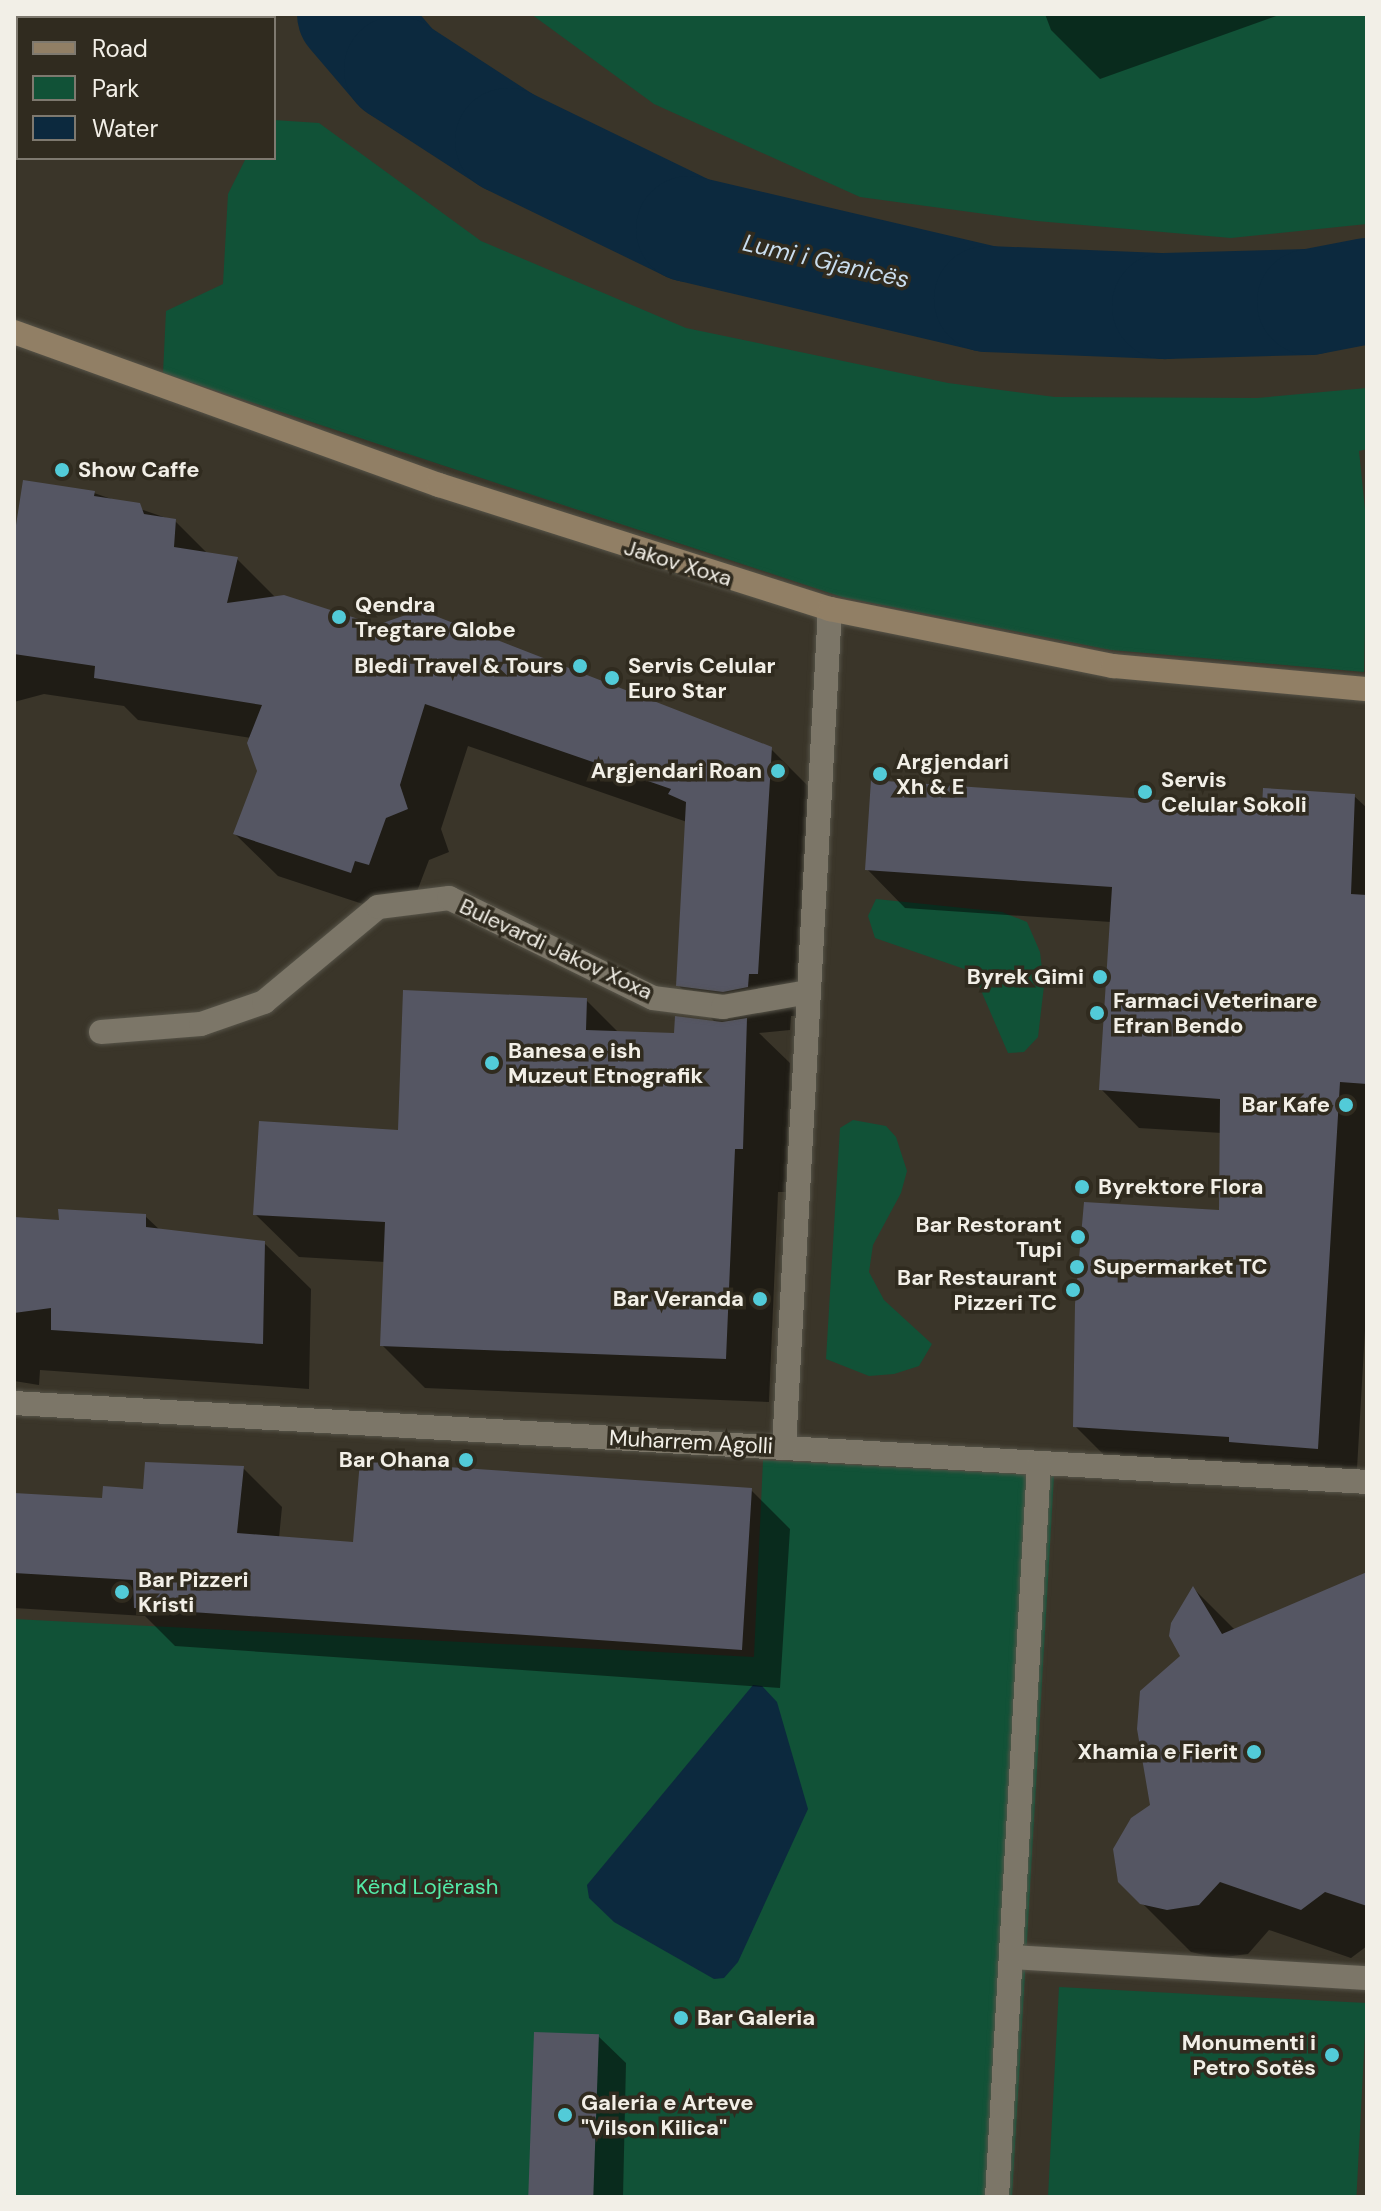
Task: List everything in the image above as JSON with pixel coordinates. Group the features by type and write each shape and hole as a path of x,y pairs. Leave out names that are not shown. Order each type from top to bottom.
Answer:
{"main road":[{"name":"Jakov Xoxa","path":"14,332 150,385 454,490 830,609 1113,666 1367,689"}],"street":[{"path":"784,1447 830,609"},
{"name":"Bulevardi Jakov Xoxa","path":"101,1032 201,1024 264,1002 378,907 449,898 653,998 723,1007 808,992"},
{"name":"Muharrem Agolli","path":"14,1403 1367,1482"},
{"path":"997,2197 1039,1464"},
{"path":"1011,1957 1367,1978"}],"green space":[{"path":"41,14 214,14 214,16"},
{"path":"531,14 1367,14 1367,224 1231,238 1037,221 860,197 654,104"},
{"path":"276,120 319,123 481,241 686,328 948,383 1055,397 1257,398 1367,388 1367,449 1359,451 1367,529 1364,672 1111,650 842,597 163,373 166,311 223,284 228,194 245,160 276,160"},
{"path":"876,899 1002,912 1027,922 1040,952 1044,986 1038,1037 1024,1052 1008,1053 973,972 875,938 868,916"},
{"path":"853,1120 886,1126 896,1137 907,1171 901,1193 873,1245 869,1272 884,1300 932,1344 919,1366 894,1374 869,1376 826,1359 840,1128"},
{"name":"Kënd Lojërash","path":"763,1460 1054,1476 1012,2197 14,2197 14,1619 754,1657"},
{"path":"1059,1987 1367,2003 1356,2197 1048,2197"}],"water":[{"path":"753,1685 762,1686 777,1702 808,1809 738,1962 724,1978 714,1979 614,1922 589,1898 587,1885"}],"building":[{"path":"23,480 95,491 94,496 140,503 144,514 176,519 174,547 238,557 227,603 284,595 377,625 420,610 772,747 758,974 749,974 748,987 723,992 676,986 686,802 668,794 671,789 425,704 400,785 408,809 386,818 369,865 355,861 351,873 233,834 257,771 247,743 262,705 94,678 95,666 14,654 14,538"},
{"path":"871,780 1262,807 1263,788 1355,794 1351,894 1367,895 1367,1084 1340,1082 1318,1449 1229,1442 1229,1437 1073,1427 1075,1304 1084,1202 1219,1210 1220,1099 1099,1090 1112,887 865,870"},
{"path":"403,990 587,998 586,1030 674,1033 675,1016 722,1022 747,1018 743,1149 735,1149 726,1359 380,1346 385,1222 253,1215 259,1121 398,1130"},
{"path":"58,1209 146,1214 146,1227 265,1241 263,1344 51,1330 51,1308 14,1313 14,1217 59,1220"},
{"path":"360,1461 752,1488 742,1650 134,1608 133,1580 14,1573 14,1493 102,1498 103,1486 143,1489 145,1462 244,1466 237,1533 353,1542"},
{"name":"Xhamia e Fierit","path":"1367,1572 1367,1906 1325,1892 1301,1910 1220,1882 1199,1905 1167,1910 1140,1904 1118,1882 1113,1849 1131,1818 1150,1805 1137,1729 1140,1691 1180,1656 1169,1636 1171,1623 1193,1586 1222,1634"},
{"name":"Galeria e Arteve \"Vilson Kilica\"","path":"534,2032 599,2034 593,2197 528,2197"}],"waterway":[{"name":"Lumi i Gjanicës","path":"350,14 397,69 508,141 689,229 987,299 1165,306 1310,302 1367,291"}],"place":[{"name":"Show Caffe","path":"62,470"},
{"name":"Qendra Tregtare Globe","path":"339,617"},
{"name":"Bledi Travel & Tours","path":"580,666"},
{"name":"Servis Celular Euro Star","path":"612,678"},
{"name":"Argjendari Roan","path":"778,771"},
{"name":"Argjendari Xh & E","path":"880,774"},
{"name":"Servis Celular Sokoli","path":"1145,792"},
{"name":"Byrek Gimi","path":"1100,977"},
{"name":"Farmaci Veterinare Efran Bendo","path":"1097,1013"},
{"name":"Banesa e ish Muzeut Etnografik","path":"492,1063"},
{"name":"Bar Kafe","path":"1346,1105"},
{"name":"Byrektore Flora","path":"1082,1187"},
{"name":"Bar Restorant Tupi","path":"1078,1237"},
{"name":"Supermarket TC","path":"1077,1267"},
{"name":"Bar Restaurant Pizzeri TC","path":"1073,1290"},
{"name":"Bar Veranda","path":"760,1299"},
{"name":"Bar Ohana","path":"466,1460"},
{"name":"Bar Pizzeri Kristi","path":"122,1592"},
{"name":"Xhamia e Fierit","path":"1254,1752"},
{"name":"Bar Galeria","path":"681,2018"},
{"name":"Monumenti i Petro Sotës","path":"1332,2055"},
{"name":"Galeria e Arteve \"Vilson Kilica\"","path":"565,2115"}]}
